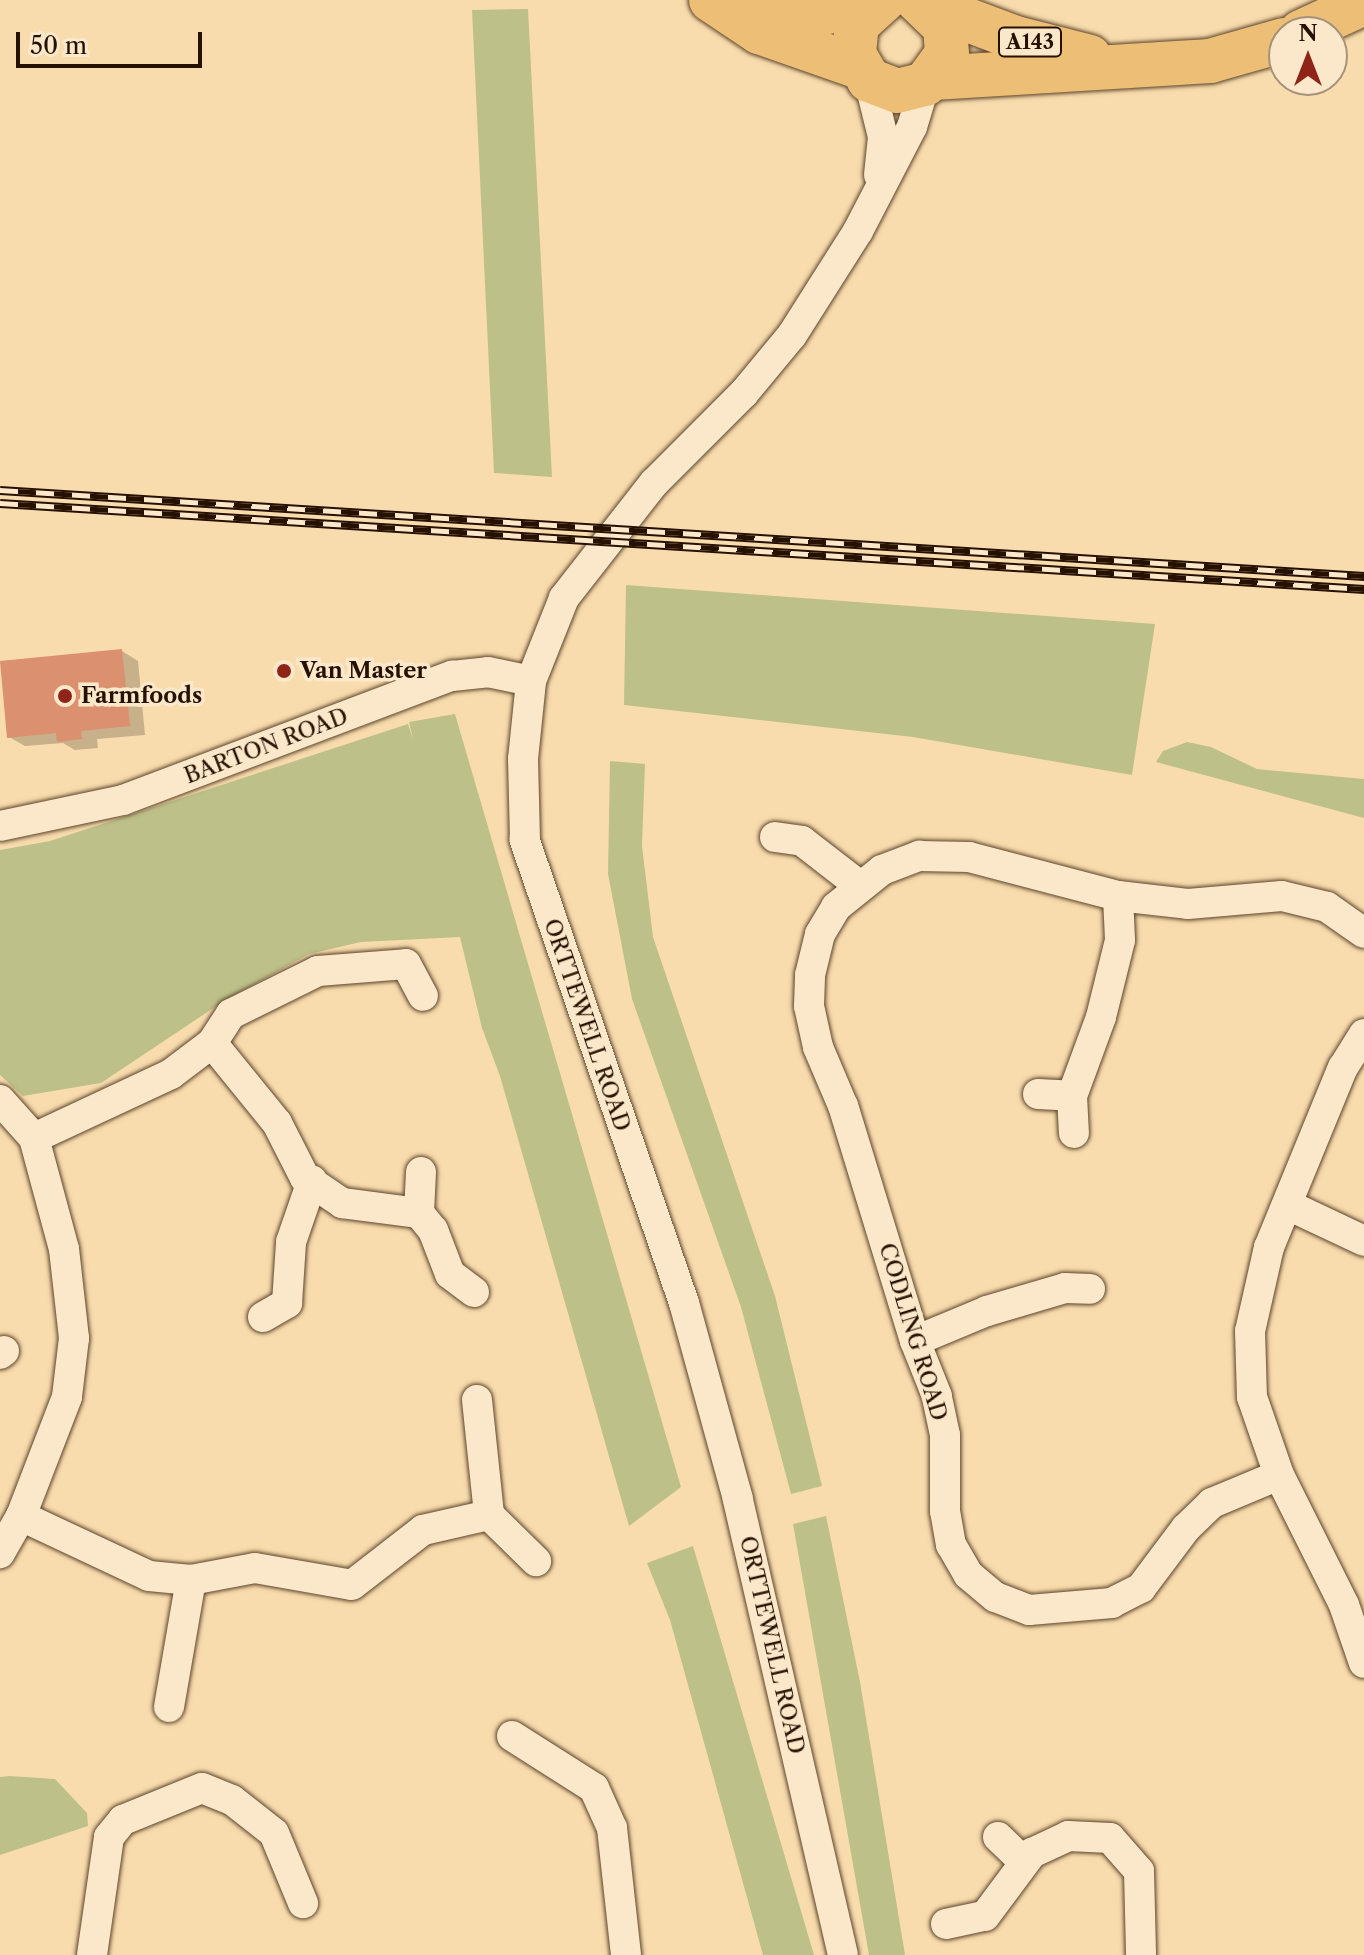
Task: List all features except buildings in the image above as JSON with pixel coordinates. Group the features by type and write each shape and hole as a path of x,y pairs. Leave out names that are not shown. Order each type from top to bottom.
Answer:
{"highway":[{"path":"711,0 759,32 864,74 897,91 929,81 942,67 948,41 945,27 901,2 822,13 748,0"},
{"path":"864,74 853,39 857,24 901,2"},
{"name":"A143","path":"901,2 1016,38 1135,67"},
{"path":"1336,16 1364,3"},
{"name":"A143","path":"929,81 1210,61 1268,45"}],"street":[{"name":"ORTTEWELL ROAD","path":"864,74 883,137 878,185"},
{"name":"ORTTEWELL ROAD","path":"843,1955 738,1499 684,1303 525,840 523,759 531,681 564,598 654,483 744,393 792,335 858,231 878,185 912,127 929,81"},
{"name":"BARTON ROAD","path":"0,826 123,800 452,676 488,672 531,681"},
{"path":"775,837 802,841 830,858 859,885"},
{"name":"CODLING ROAD","path":"1279,1475 1212,1503 1186,1528 1141,1588 1112,1603 1029,1610 986,1590 968,1574 951,1545 945,1511 945,1435 937,1396 915,1341 809,1006 810,975 820,934 859,885 919,856 969,857 1118,896 1188,904 1282,896 1327,907 1364,933"},
{"path":"1074,1133 1072,1096 1101,1017 1120,940 1118,896"},
{"path":"34,1138 171,1074 212,1043 231,1014 318,971 406,964 423,996"},
{"path":"1364,1034 1343,1067 1288,1205 1255,1292 1250,1331 1252,1397 1279,1475 1344,1605 1364,1663"},
{"path":"212,1043 277,1123 305,1178 342,1203 419,1213"},
{"path":"1038,1094 1072,1096"},
{"path":"0,1100 34,1138 64,1249 74,1338 67,1397 21,1516 0,1553"},
{"path":"421,1172 419,1213 433,1230 450,1274 474,1292"},
{"path":"263,1317 287,1303 291,1242 312,1181"},
{"path":"1288,1205 1364,1241"},
{"path":"915,1341 987,1311 1065,1288 1090,1289"},
{"path":"477,1400 489,1515 536,1561"},
{"path":"21,1516 149,1576 191,1580 255,1568 352,1585 423,1530 489,1515"},
{"path":"169,1707 191,1580"},
{"path":"512,1736 534,1769 594,1788 612,1828 626,1955"},
{"path":"92,1955 109,1837 123,1820 202,1788 232,1800 274,1833 311,1908"},
{"path":"946,1924 985,1916 1023,1861 1068,1836 1110,1838 1139,1871 1141,1955"},
{"path":"998,1837 1023,1861"}],"green space":[{"path":"528,9 552,477 494,473 472,10"},
{"path":"626,585 1155,624 1132,775 913,737 624,705"},
{"path":"455,714 681,1487 629,1526 500,1076 482,1028 460,937 361,942 309,954 227,999 101,1083 23,1096 0,1075 0,850 50,841 408,724 413,739 409,722"},
{"path":"1187,742 1211,747 1257,769 1364,779 1364,818 1156,762 1163,751"},
{"path":"610,761 645,764 642,846 653,937 775,1296 822,1486 791,1494 741,1307 632,999 608,874"},
{"path":"826,1516 860,1682 905,1955 869,1955 793,1524"},
{"path":"693,1546 814,1955 763,1955 670,1620 647,1563"},
{"path":"0,1777 55,1779 87,1813 88,1826 0,1855"}],"railway":[{"path":"0,490 1364,576"},
{"path":"0,503 1364,589"}],"place":[{"name":"Van Master","path":"284,671"},
{"name":"Farmfoods","path":"65,696"}]}
